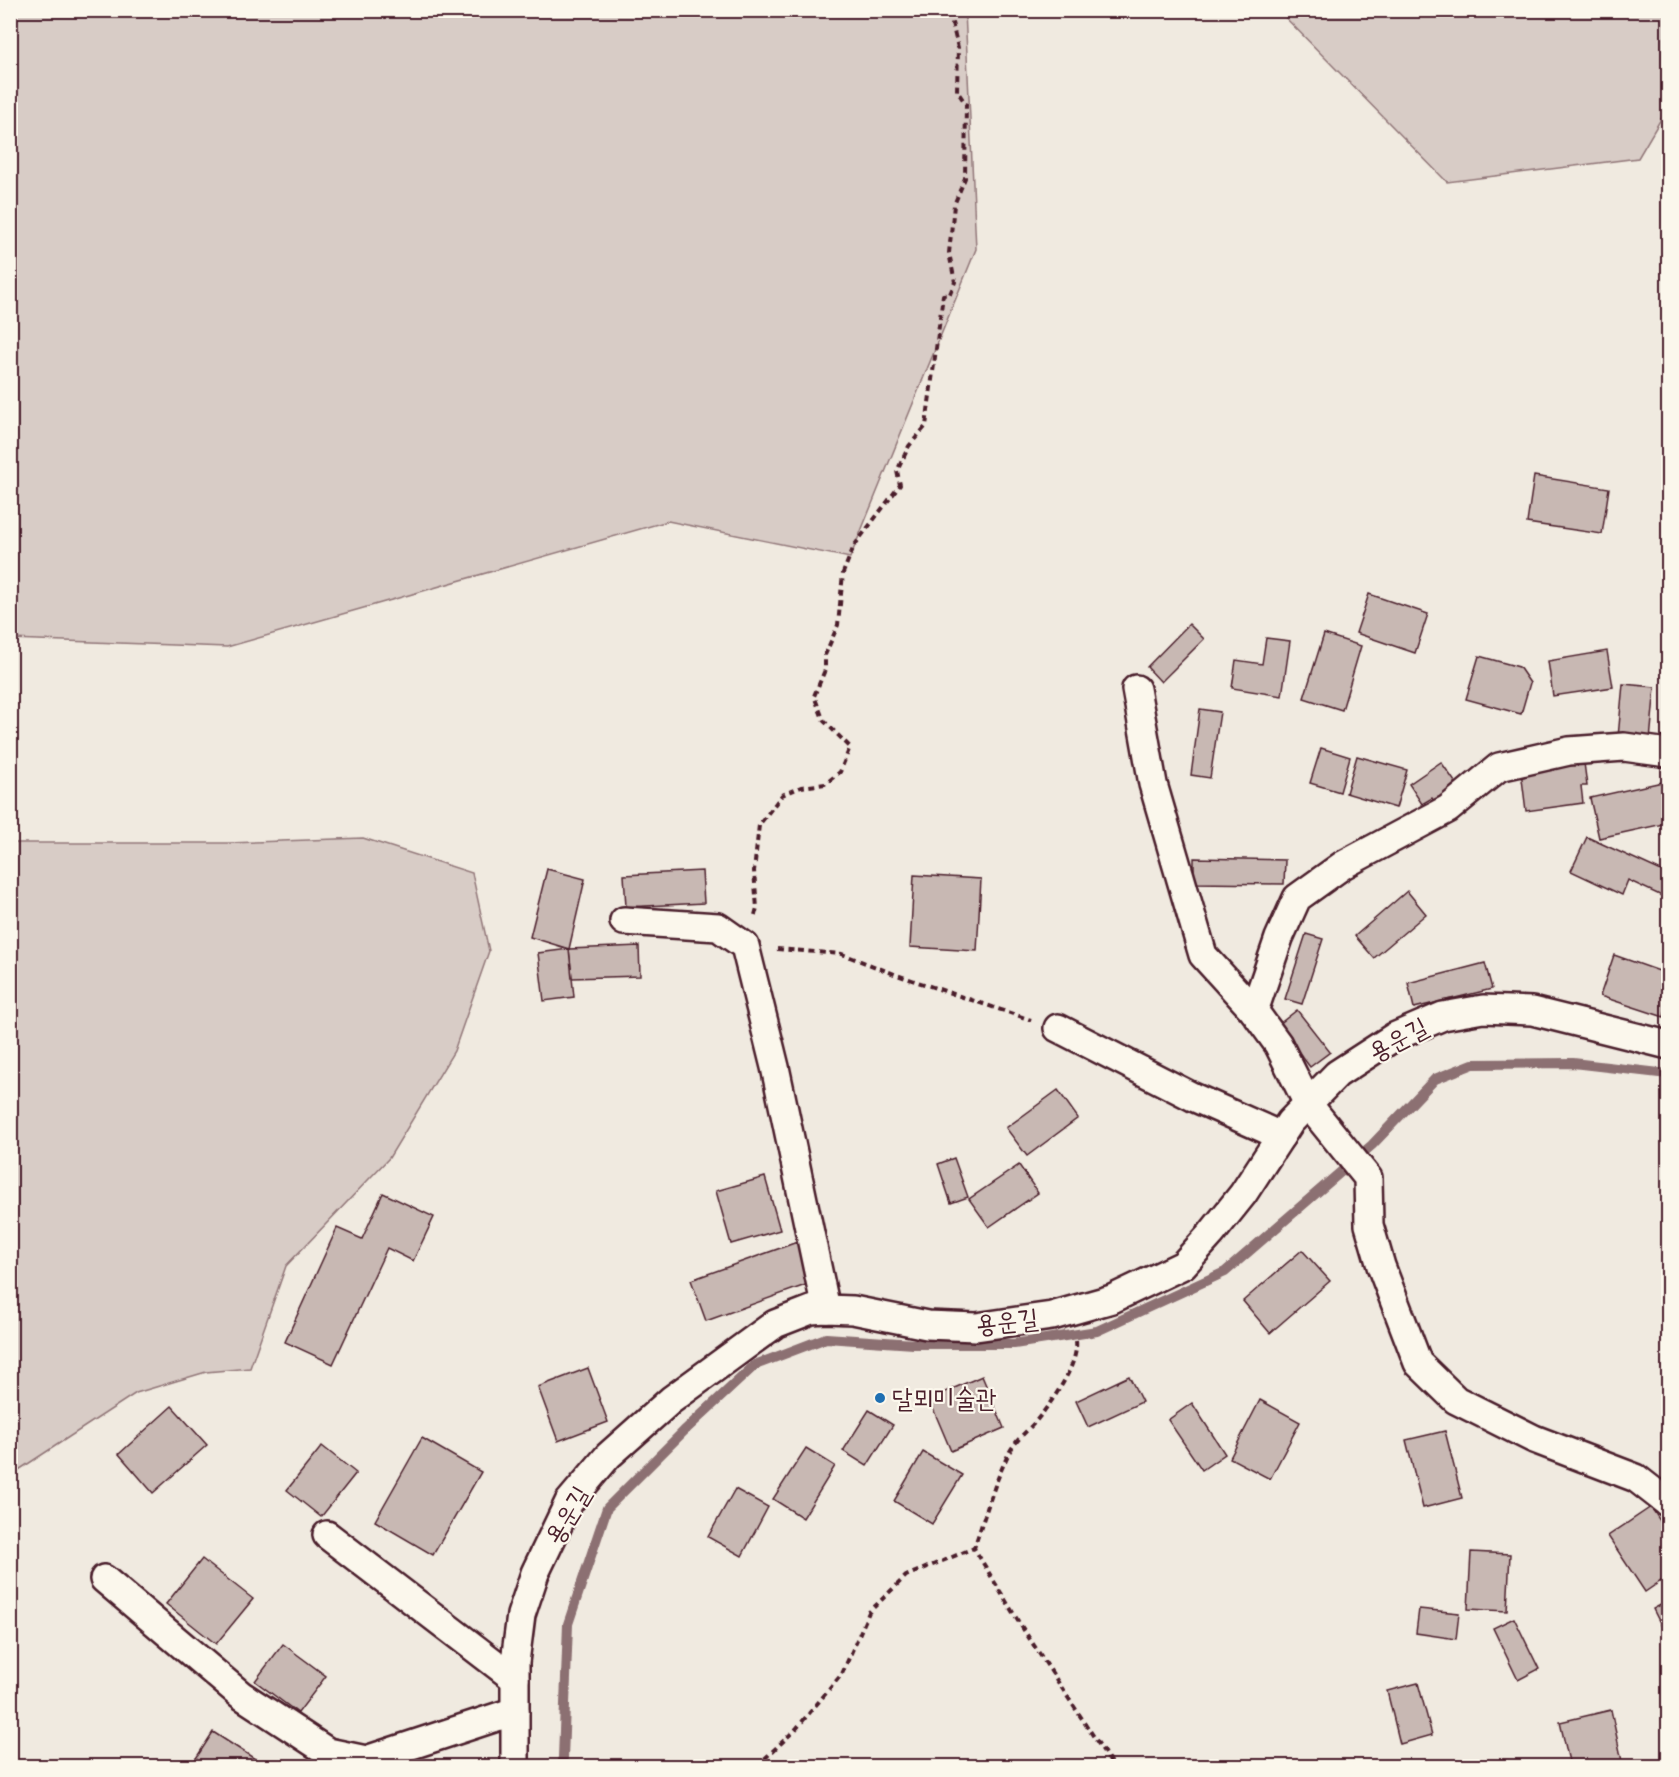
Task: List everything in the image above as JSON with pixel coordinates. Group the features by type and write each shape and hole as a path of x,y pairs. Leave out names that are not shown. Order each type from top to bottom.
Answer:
{"street":[{"path":"1137,689 1153,784 1203,956 1254,1011 1278,1044 1308,1104 1368,1178 1369,1226 1381,1266 1418,1363 1456,1400 1534,1439 1636,1478 1668,1503"},
{"path":"1254,1011 1279,938 1297,898 1343,865 1448,809 1499,767 1569,751 1624,747 1668,753"},
{"path":"624,921 718,927 745,946 775,1067 826,1309"},
{"name":"용운길","path":"516,1767 515,1662 521,1615 535,1573 569,1502 608,1456 671,1400 775,1324 811,1310 826,1309 853,1310 927,1325 976,1326 1052,1317 1112,1299 1183,1265 1243,1194 1290,1122 1337,1074 1394,1037 1443,1016 1482,1009 1532,1011 1668,1045"},
{"path":"1058,1028 1193,1097 1281,1136"},
{"path":"327,1534 515,1679"},
{"path":"104,1579 241,1695 328,1752 366,1760 515,1711"}],"path":[{"path":"949,10 958,48 957,91 966,104 965,178 954,205 950,253 955,282 950,294 943,295 926,426 909,446 897,471 900,485 854,546 843,573 838,626 825,655 825,670 814,696 824,721 850,747 840,772 825,784 801,787 782,795 759,825 754,871 757,908 745,946 842,954 987,1006 1058,1028"},
{"path":"1077,1347 1067,1376 1038,1418 1010,1450 992,1492 974,1548 1018,1621 1113,1767"},
{"path":"757,1767 796,1729 842,1674 869,1612 906,1576 974,1548"}],"shaded area":[{"path":"11,10 965,11 976,249 850,558 668,521 227,647 11,639"},
{"path":"1279,11 1668,11 1668,107 1638,158 1447,182"},
{"path":"363,838 472,873 489,951 454,1051 389,1158 286,1266 250,1368 206,1372 136,1393 11,1475 11,843 229,843"}],"building":[{"path":"1534,476 1609,488 1602,534 1527,523"},
{"path":"1369,594 1428,614 1415,653 1356,633"},
{"path":"1189,624 1204,639 1161,682 1147,667"},
{"path":"1324,634 1361,646 1342,710 1304,698"},
{"path":"1266,638 1290,641 1282,696 1232,688 1236,660 1262,664"},
{"path":"1607,651 1613,687 1553,696 1548,661"},
{"path":"1479,656 1519,667 1530,683 1521,714 1466,699"},
{"path":"1623,684 1655,687 1650,740 1618,737"},
{"path":"1200,709 1220,712 1210,778 1191,775"},
{"path":"1321,748 1350,757 1340,792 1310,783"},
{"path":"1357,756 1407,770 1396,808 1346,793"},
{"path":"1441,762 1460,789 1436,805 1432,798 1422,804 1409,784"},
{"path":"1584,763 1587,786 1581,786 1583,803 1526,811 1521,771"},
{"path":"1667,781 1668,823 1599,838 1590,798"},
{"path":"1587,837 1668,874 1668,887 1664,897 1628,880 1622,895 1571,871"},
{"path":"1194,858 1285,860 1284,884 1194,883"},
{"path":"547,869 585,879 569,949 530,937"},
{"path":"702,871 704,903 626,907 624,875"},
{"path":"914,875 981,879 977,951 910,947"},
{"path":"1407,891 1426,914 1374,958 1355,936"},
{"path":"1306,934 1323,939 1302,1004 1285,999"},
{"path":"639,946 640,976 572,978 569,949"},
{"path":"569,949 574,997 544,1001 538,953"},
{"path":"1614,955 1668,974 1668,1004 1664,1017 1600,996"},
{"path":"1485,963 1492,989 1414,1008 1408,983"},
{"path":"1297,1010 1330,1052 1310,1067 1278,1025"},
{"path":"1058,1090 1078,1118 1027,1156 1006,1128"},
{"path":"954,1158 968,1197 951,1203 938,1164"},
{"path":"1019,1165 1038,1193 989,1227 969,1199"},
{"path":"765,1177 780,1230 731,1244 716,1191"},
{"path":"383,1193 434,1217 413,1261 387,1248 333,1364 285,1342 337,1228 362,1239"},
{"path":"800,1241 814,1282 706,1321 691,1280"},
{"path":"1302,1250 1330,1281 1270,1333 1243,1301"},
{"path":"588,1368 608,1422 558,1441 538,1387"},
{"path":"982,1376 1004,1428 951,1451 929,1399"},
{"path":"1129,1376 1142,1402 1088,1427 1076,1401"},
{"path":"1260,1400 1300,1422 1270,1479 1230,1458"},
{"path":"1192,1403 1225,1454 1202,1470 1168,1420"},
{"path":"172,1406 207,1445 153,1493 119,1454"},
{"path":"869,1410 893,1425 867,1466 843,1451"},
{"path":"1445,1431 1462,1498 1423,1508 1406,1440"},
{"path":"422,1438 481,1472 433,1555 375,1521"},
{"path":"322,1446 356,1473 321,1517 287,1490"},
{"path":"806,1448 835,1466 803,1518 773,1499"},
{"path":"923,1452 962,1475 932,1524 894,1501"},
{"path":"735,1489 768,1507 742,1556 708,1537"},
{"path":"1651,1507 1668,1533 1668,1576 1645,1592 1608,1536"},
{"path":"1471,1552 1510,1554 1507,1611 1468,1609"},
{"path":"202,1559 253,1599 216,1644 166,1604"},
{"path":"1668,1601 1668,1639 1653,1609"},
{"path":"1419,1609 1459,1613 1456,1639 1416,1633"},
{"path":"1514,1618 1539,1669 1518,1680 1493,1628"},
{"path":"283,1644 326,1676 298,1713 255,1681"},
{"path":"1418,1683 1432,1735 1400,1744 1387,1691"},
{"path":"1611,1710 1623,1766 1570,1766 1560,1722"},
{"path":"213,1732 255,1759 250,1766 191,1766"},
{"path":"1234,1759 1241,1766 1226,1766"}],"waterway":[{"path":"560,1766 563,1758 568,1624 607,1508 684,1431 755,1365 826,1338 914,1344 1014,1344 1097,1331 1225,1272 1372,1145 1435,1079 1473,1064 1573,1063 1668,1074"}],"place":[{"name":"달뫼미술관","path":"880,1398"}]}
